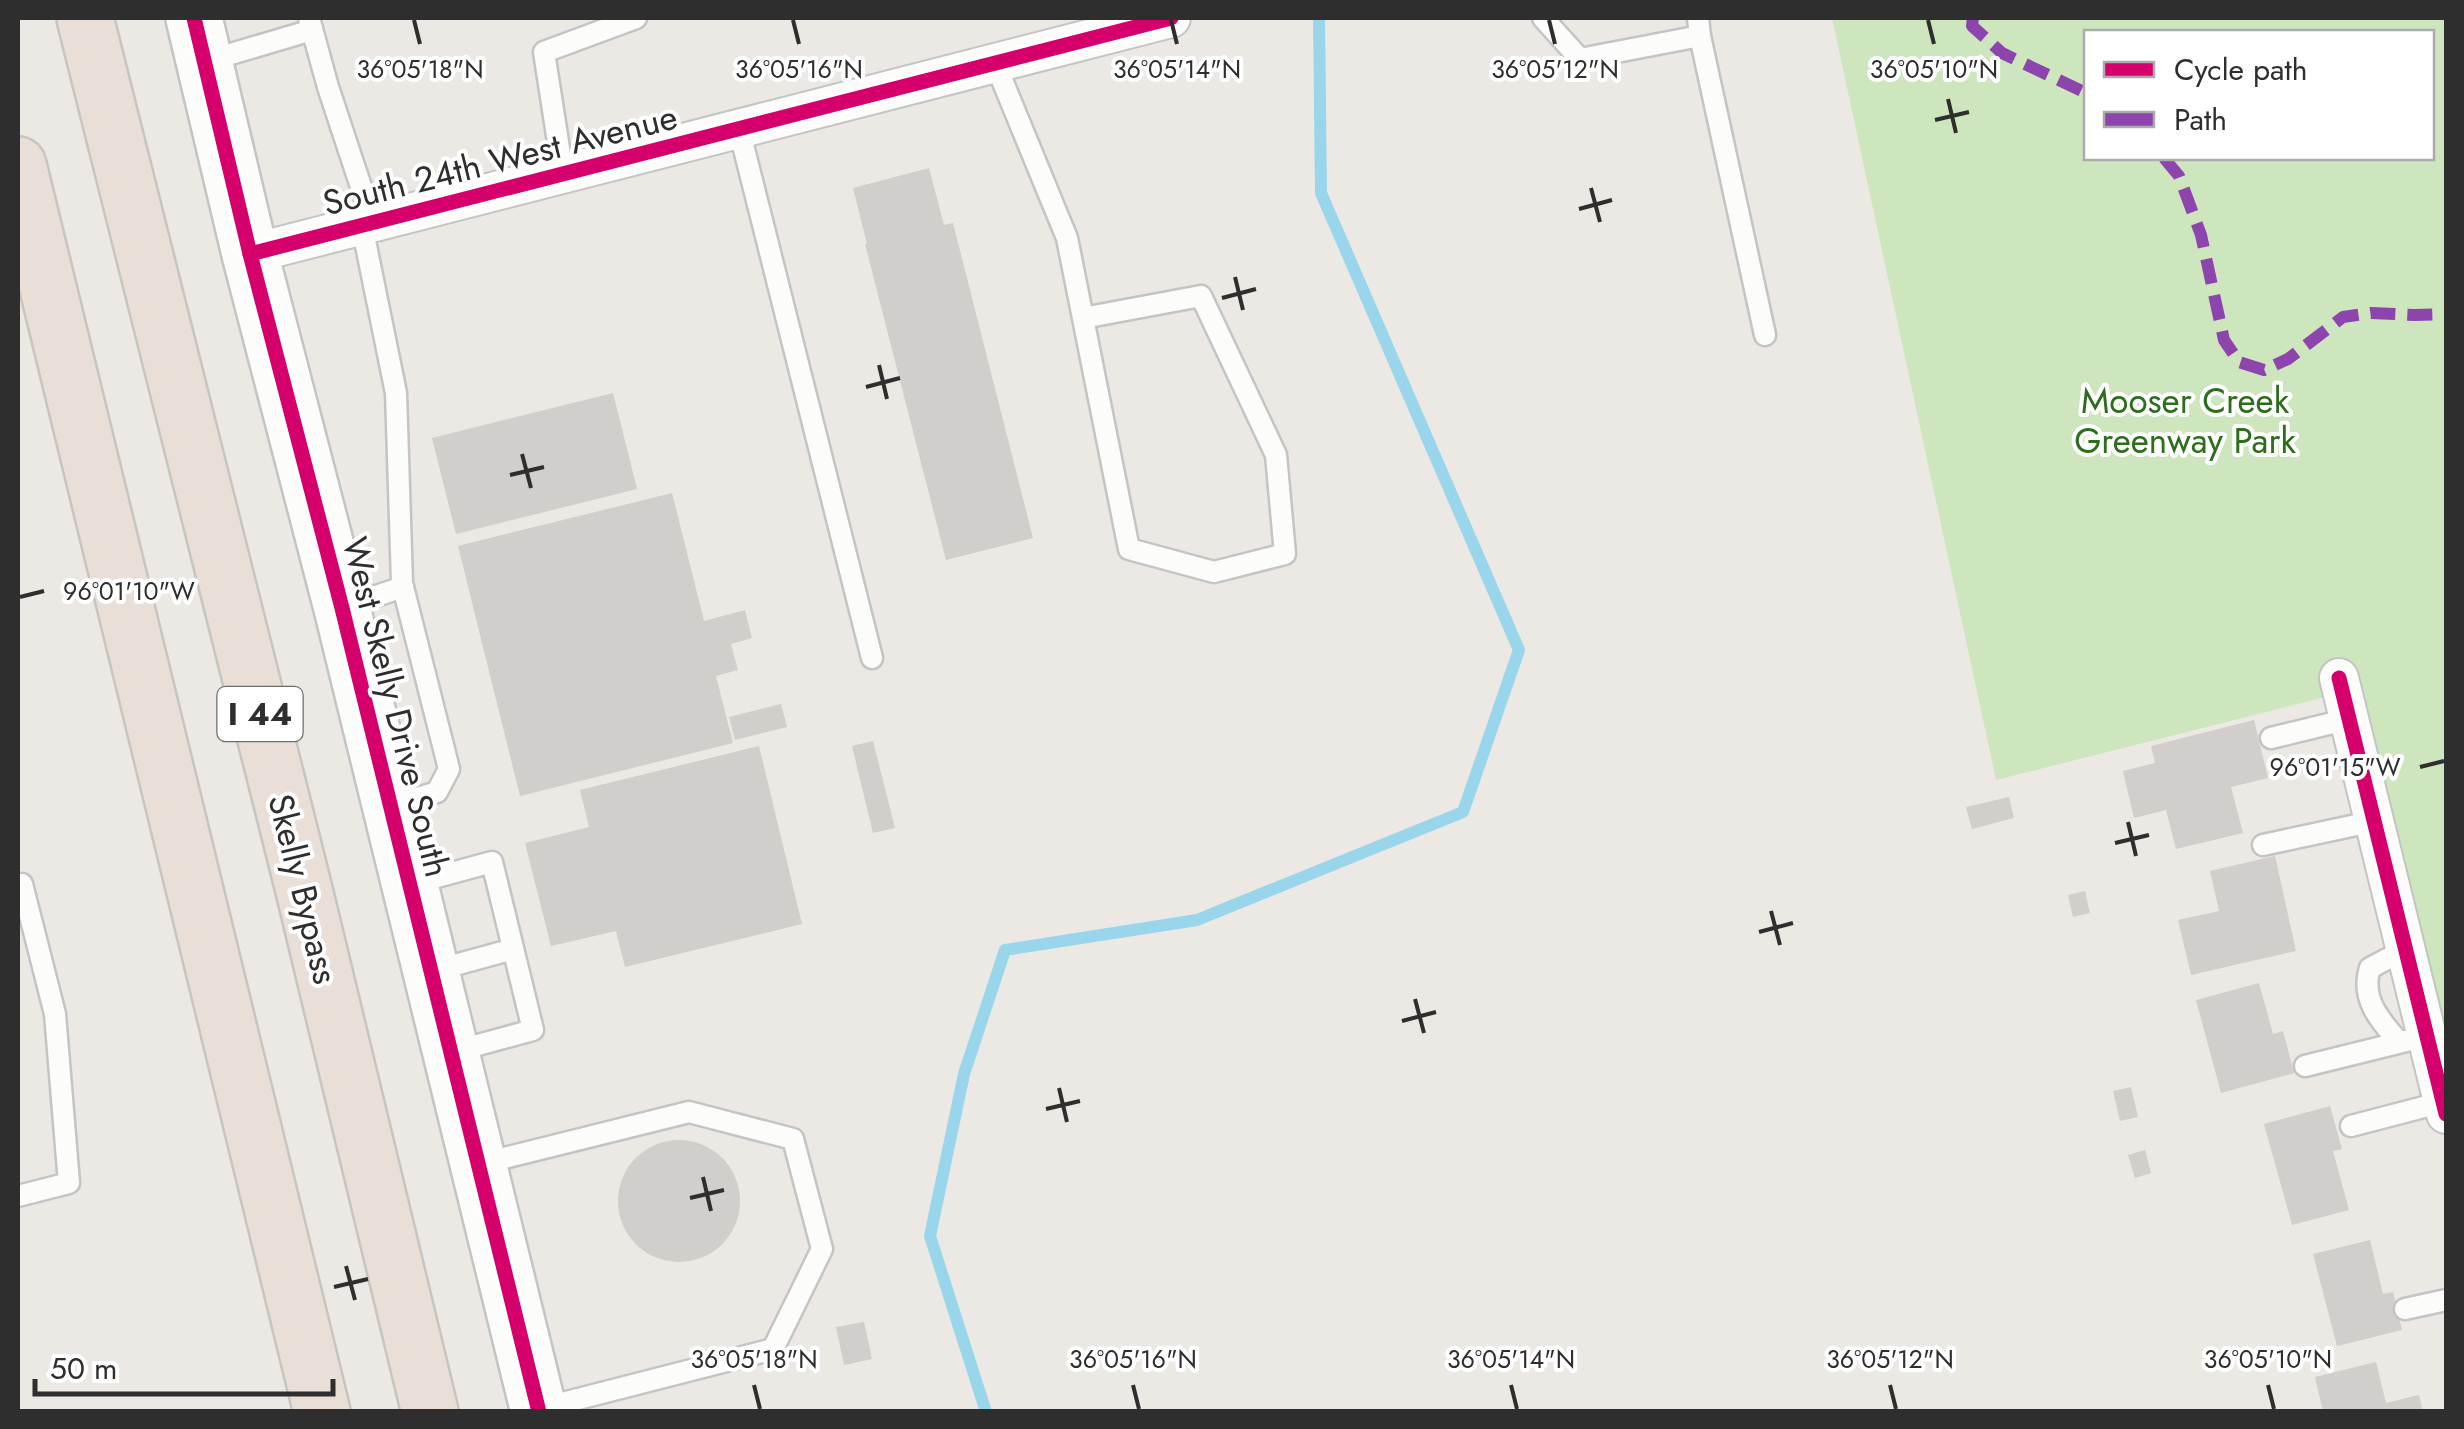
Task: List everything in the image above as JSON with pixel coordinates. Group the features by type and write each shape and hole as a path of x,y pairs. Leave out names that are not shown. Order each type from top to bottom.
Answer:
{"highway":[{"name":"Skelly Bypass","path":"85,18 304,890 430,1412"},
{"path":"18,165 322,1412"}],"street":[{"name":"South 24th West Avenue","path":"250,254 1156,20"},
{"name":"West Skelly Drive South","path":"200,40 538,1410"},
{"path":"2338,678 2406,949 2413,1039 2445,1108"}],"lane":[{"path":"562,174 544,52 636,18"},
{"path":"1544,18 1580,60 1699,27 1765,335"},
{"path":"200,40 310,24 368,224 396,393 403,587 448,769 437,792 390,806"},
{"path":"995,63 1068,238 1083,318 1128,548 1214,572 1284,554 1276,455 1201,296 1083,318"},
{"path":"739,129 872,658"},
{"path":"342,608 403,587"},
{"path":"2271,738 2349,719"},
{"path":"2263,845 2375,820"},
{"path":"409,884 492,862 533,1030 450,1052"},
{"path":"18,1196 70,1182 55,1014 22,884"},
{"path":"431,972 513,949"},
{"path":"2305,1066 2413,1039"},
{"path":"2351,1126 2445,1108"},
{"path":"478,1165 689,1112 793,1139 822,1249 773,1349 538,1410"},
{"path":"2406,1310 2446,1300"}],"green space":[{"name":"Mooser Creek Greenway Park","path":"1832,18 2446,18 2446,1145 2342,693 1996,780"}],"building":[{"path":"929,168 944,225 953,223 1033,538 946,560 853,188"},
{"path":"613,393 637,489 456,534 432,438"},
{"path":"672,493 704,621 745,610 752,638 731,644 738,670 716,676 733,743 520,796 458,546"},
{"path":"781,704 787,727 735,740 729,717"},
{"path":"2254,720 2268,778 2231,787 2243,833 2176,849 2166,810 2134,818 2123,771 2155,763 2151,746"},
{"path":"873,741 895,828 873,833 852,746"},
{"path":"759,746 802,924 625,967 616,931 551,946 525,843 589,827 580,790"},
{"path":"2009,797 2014,818 1972,829 1966,807"},
{"path":"2275,856 2296,951 2191,975 2178,920 2219,911 2210,871"},
{"path":"2085,891 2090,913 2073,917 2068,895"},
{"path":"2259,983 2273,1034 2283,1031 2294,1073 2221,1093 2196,1000"},
{"path":"2131,1087 2138,1117 2120,1121 2113,1091"},
{"path":"2330,1106 2342,1149 2333,1151 2349,1210 2292,1225 2264,1124"},
{"path":"679,1140 702,1145 722,1158 735,1178 740,1201 735,1224 722,1244 702,1257 679,1262 656,1257 636,1244 623,1224 618,1201 623,1178 636,1158 656,1145"},
{"path":"2145,1150 2151,1173 2135,1178 2128,1155"},
{"path":"2370,1240 2383,1294 2393,1292 2402,1330 2337,1346 2313,1254"},
{"path":"864,1322 872,1359 844,1365 836,1327"},
{"path":"2376,1362 2386,1403 2419,1395 2423,1412 2323,1412 2315,1377"}],"waterway":[{"path":"986,1412 930,1236 964,1074 1005,950 1197,920 1463,812 1519,650 1321,193 1319,18"}],"marked path":[{"path":"1973,18 1972,26 2002,53 2084,92"},
{"path":"2166,160 2179,176 2201,235 2224,340 2239,362 2264,370 2288,359 2343,317 2371,313 2446,314"}],"cycle path":[{"path":"194,18 539,1412"},
{"path":"250,254 1171,18"},
{"path":"2339,678 2446,1114"}]}
